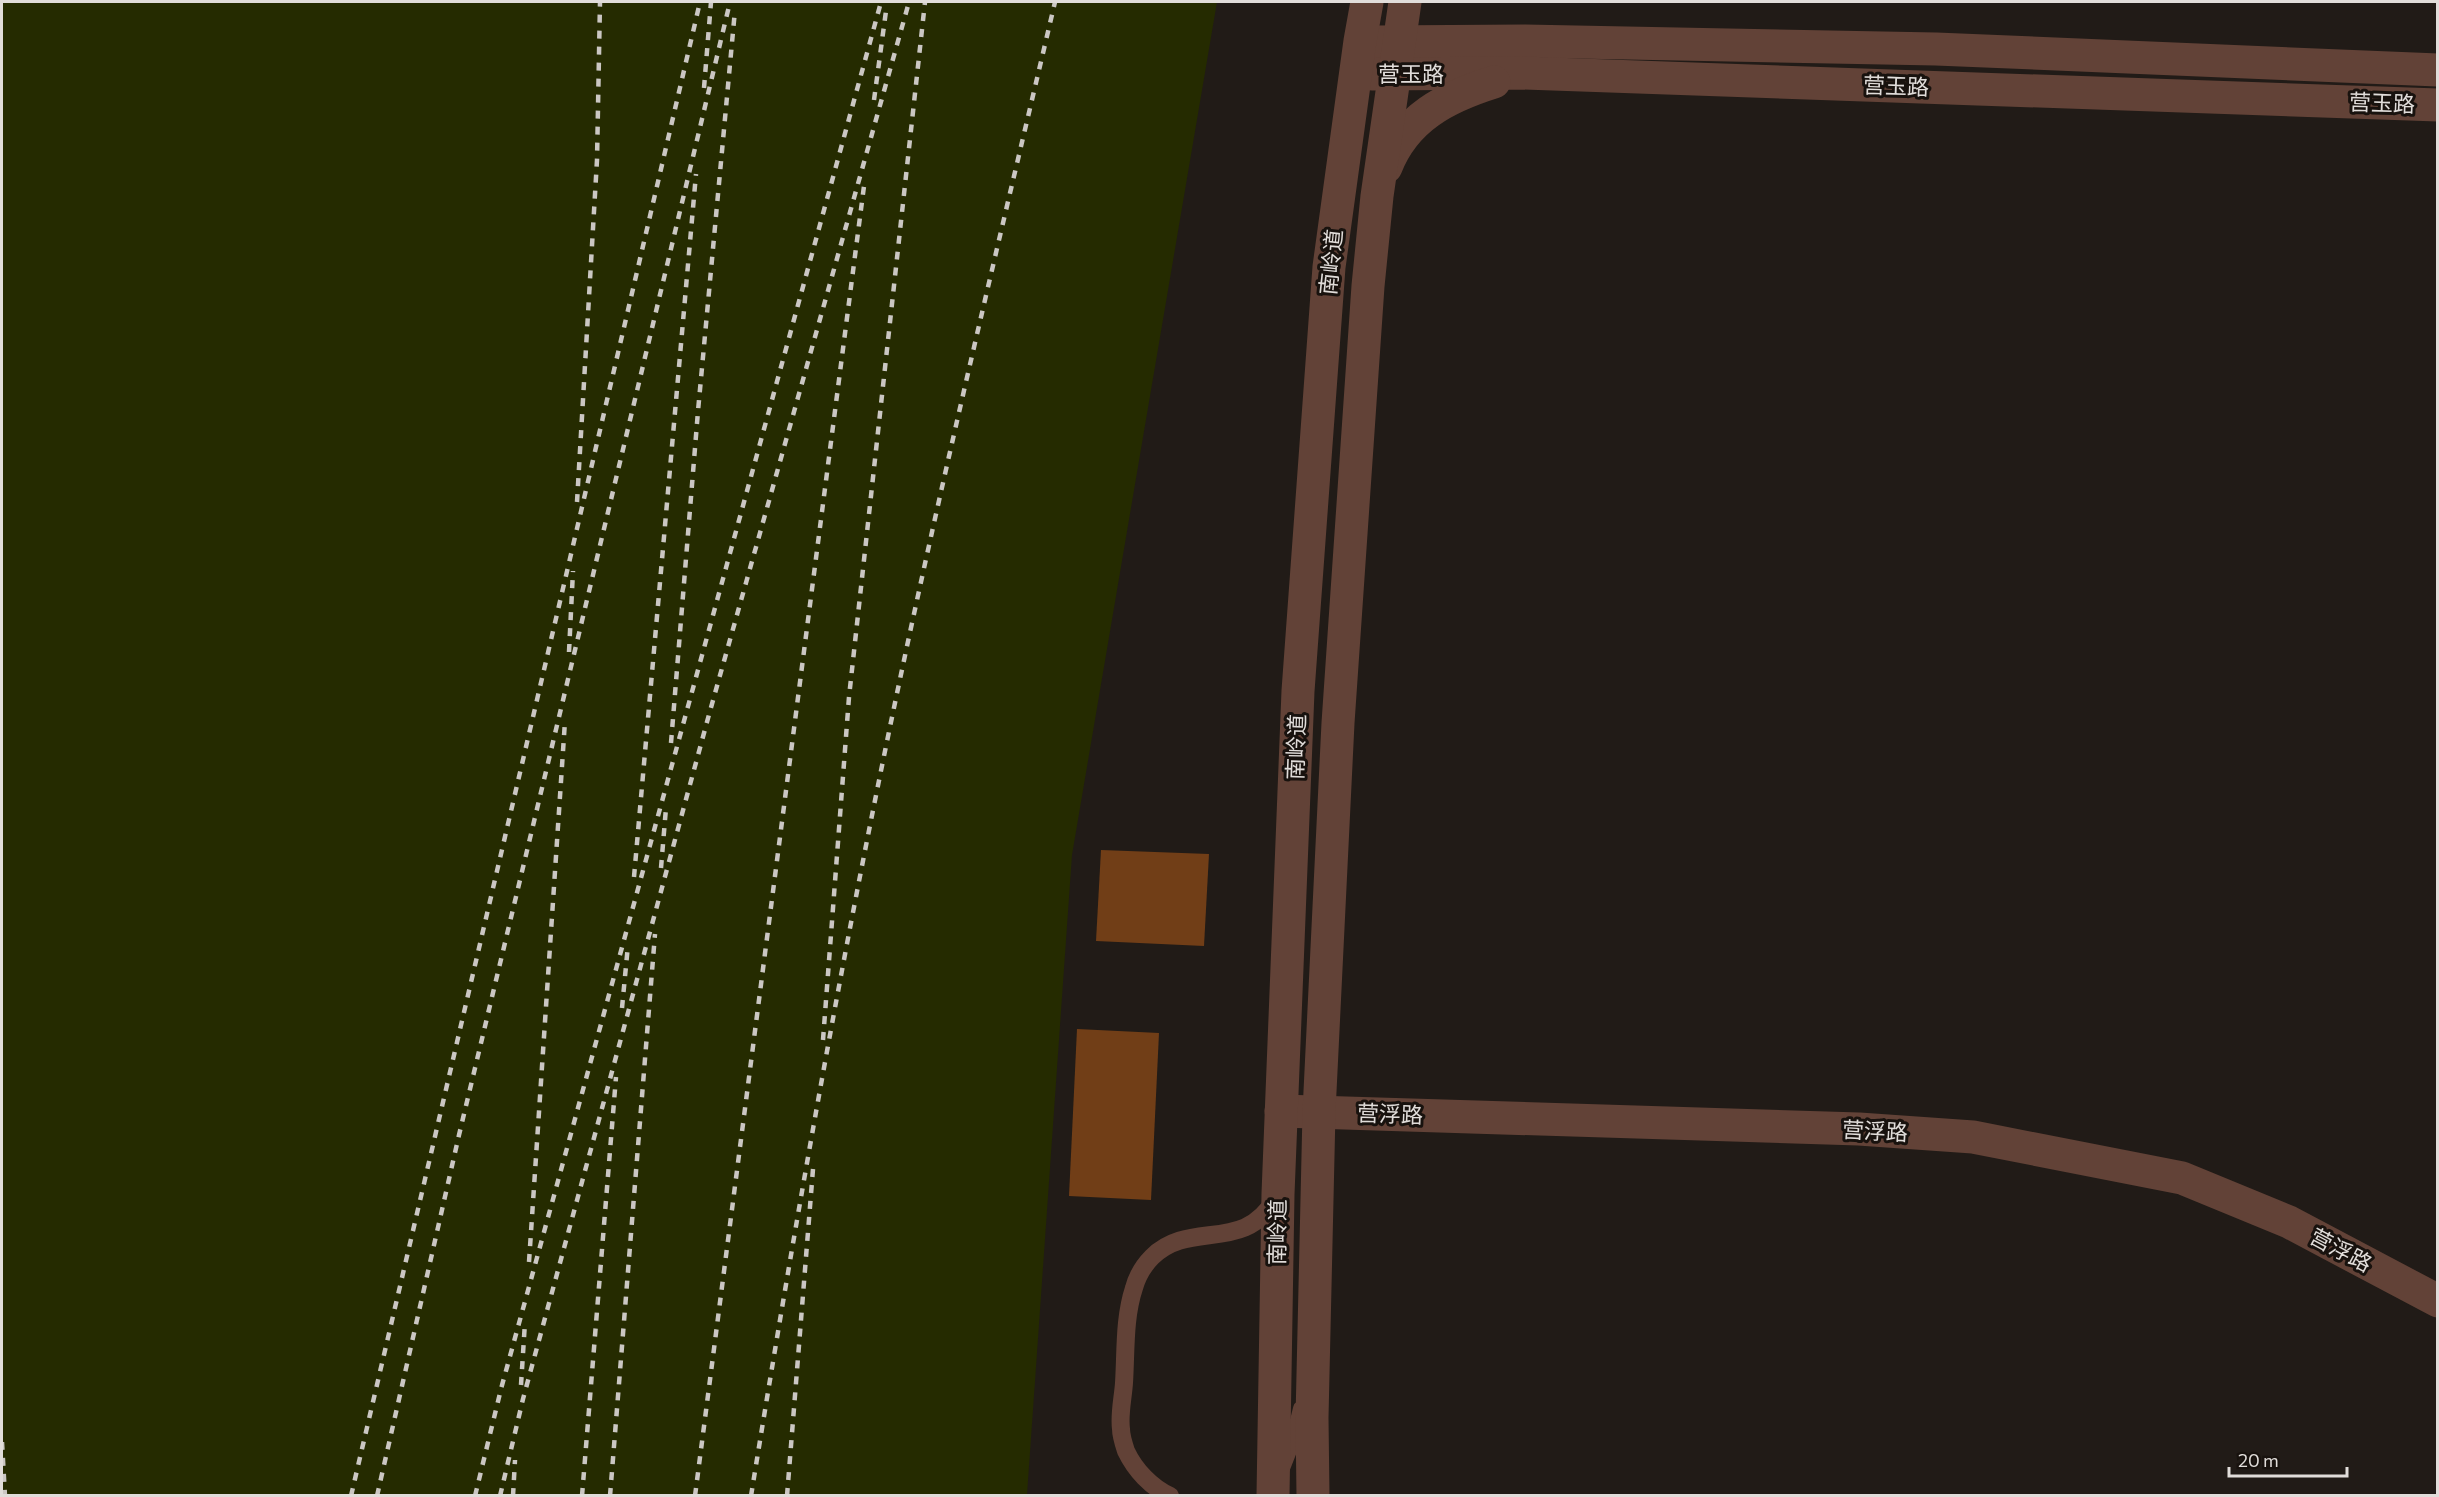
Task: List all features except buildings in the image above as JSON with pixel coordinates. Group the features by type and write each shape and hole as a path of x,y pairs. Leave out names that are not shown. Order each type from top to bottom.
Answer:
{"street":[{"name":"南岭道","path":"1268,1490 1298,691 1329,267 1355,73 1367,2"},
{"name":"南岭道","path":"1313,1496 1319,1112 1338,723 1368,286 1377,196 1397,78 1399,43 1406,2"},
{"name":"营玉路","path":"1360,41 1399,43 1526,41 1936,49 2438,70"},
{"path":"1339,189 1353,146 1363,125 1373,106 1397,78 1428,63 1526,41"},
{"name":"营玉路","path":"1355,73 1397,78 1521,73 2438,105"},
{"path":"1377,196 1382,176 1396,144 1421,116 1455,95 1521,73"},
{"name":"营浮路","path":"1281,1111 1848,1129 1973,1137 2182,1178 2289,1221 2438,1301"}],"lane":[{"path":"1170,1496 1148,1482 1138,1469 1126,1450 1121,1429 1129,1309 1134,1287 1140,1272 1152,1257 1168,1245 1193,1237 1247,1228 1270,1208 1278,1194"},
{"path":"1268,1490 1286,1459 1299,1425 1314,1358"}],"green space":[{"path":"2,2 1217,2 1072,855 1027,1495 2,1495"}],"railway":[{"path":"577,502 597,160 600,2"},
{"path":"351,1496 700,2"},
{"path":"704,88 711,2"},
{"path":"377,1496 459,1135 730,2"},
{"path":"475,1496 501,1389 881,2"},
{"path":"500,1496 523,1399 710,711 909,2"},
{"path":"823,1040 849,697 925,2"},
{"path":"751,1496 808,1156 872,816 935,517 1055,2"},
{"path":"671,743 698,411 735,10"},
{"path":"874,100 886,11"},
{"path":"634,877 696,174"},
{"path":"695,1496 864,186"},
{"path":"569,652 573,571"},
{"path":"529,1262 565,721"},
{"path":"661,868 666,808"},
{"path":"610,1496 655,934"},
{"path":"622,1008 628,945"},
{"path":"582,1496 616,1077"},
{"path":"787,1496 813,1169"},
{"path":"521,1385 525,1322"},
{"path":"2,1442 5,1496"},
{"path":"513,1496 515,1460"}]}
